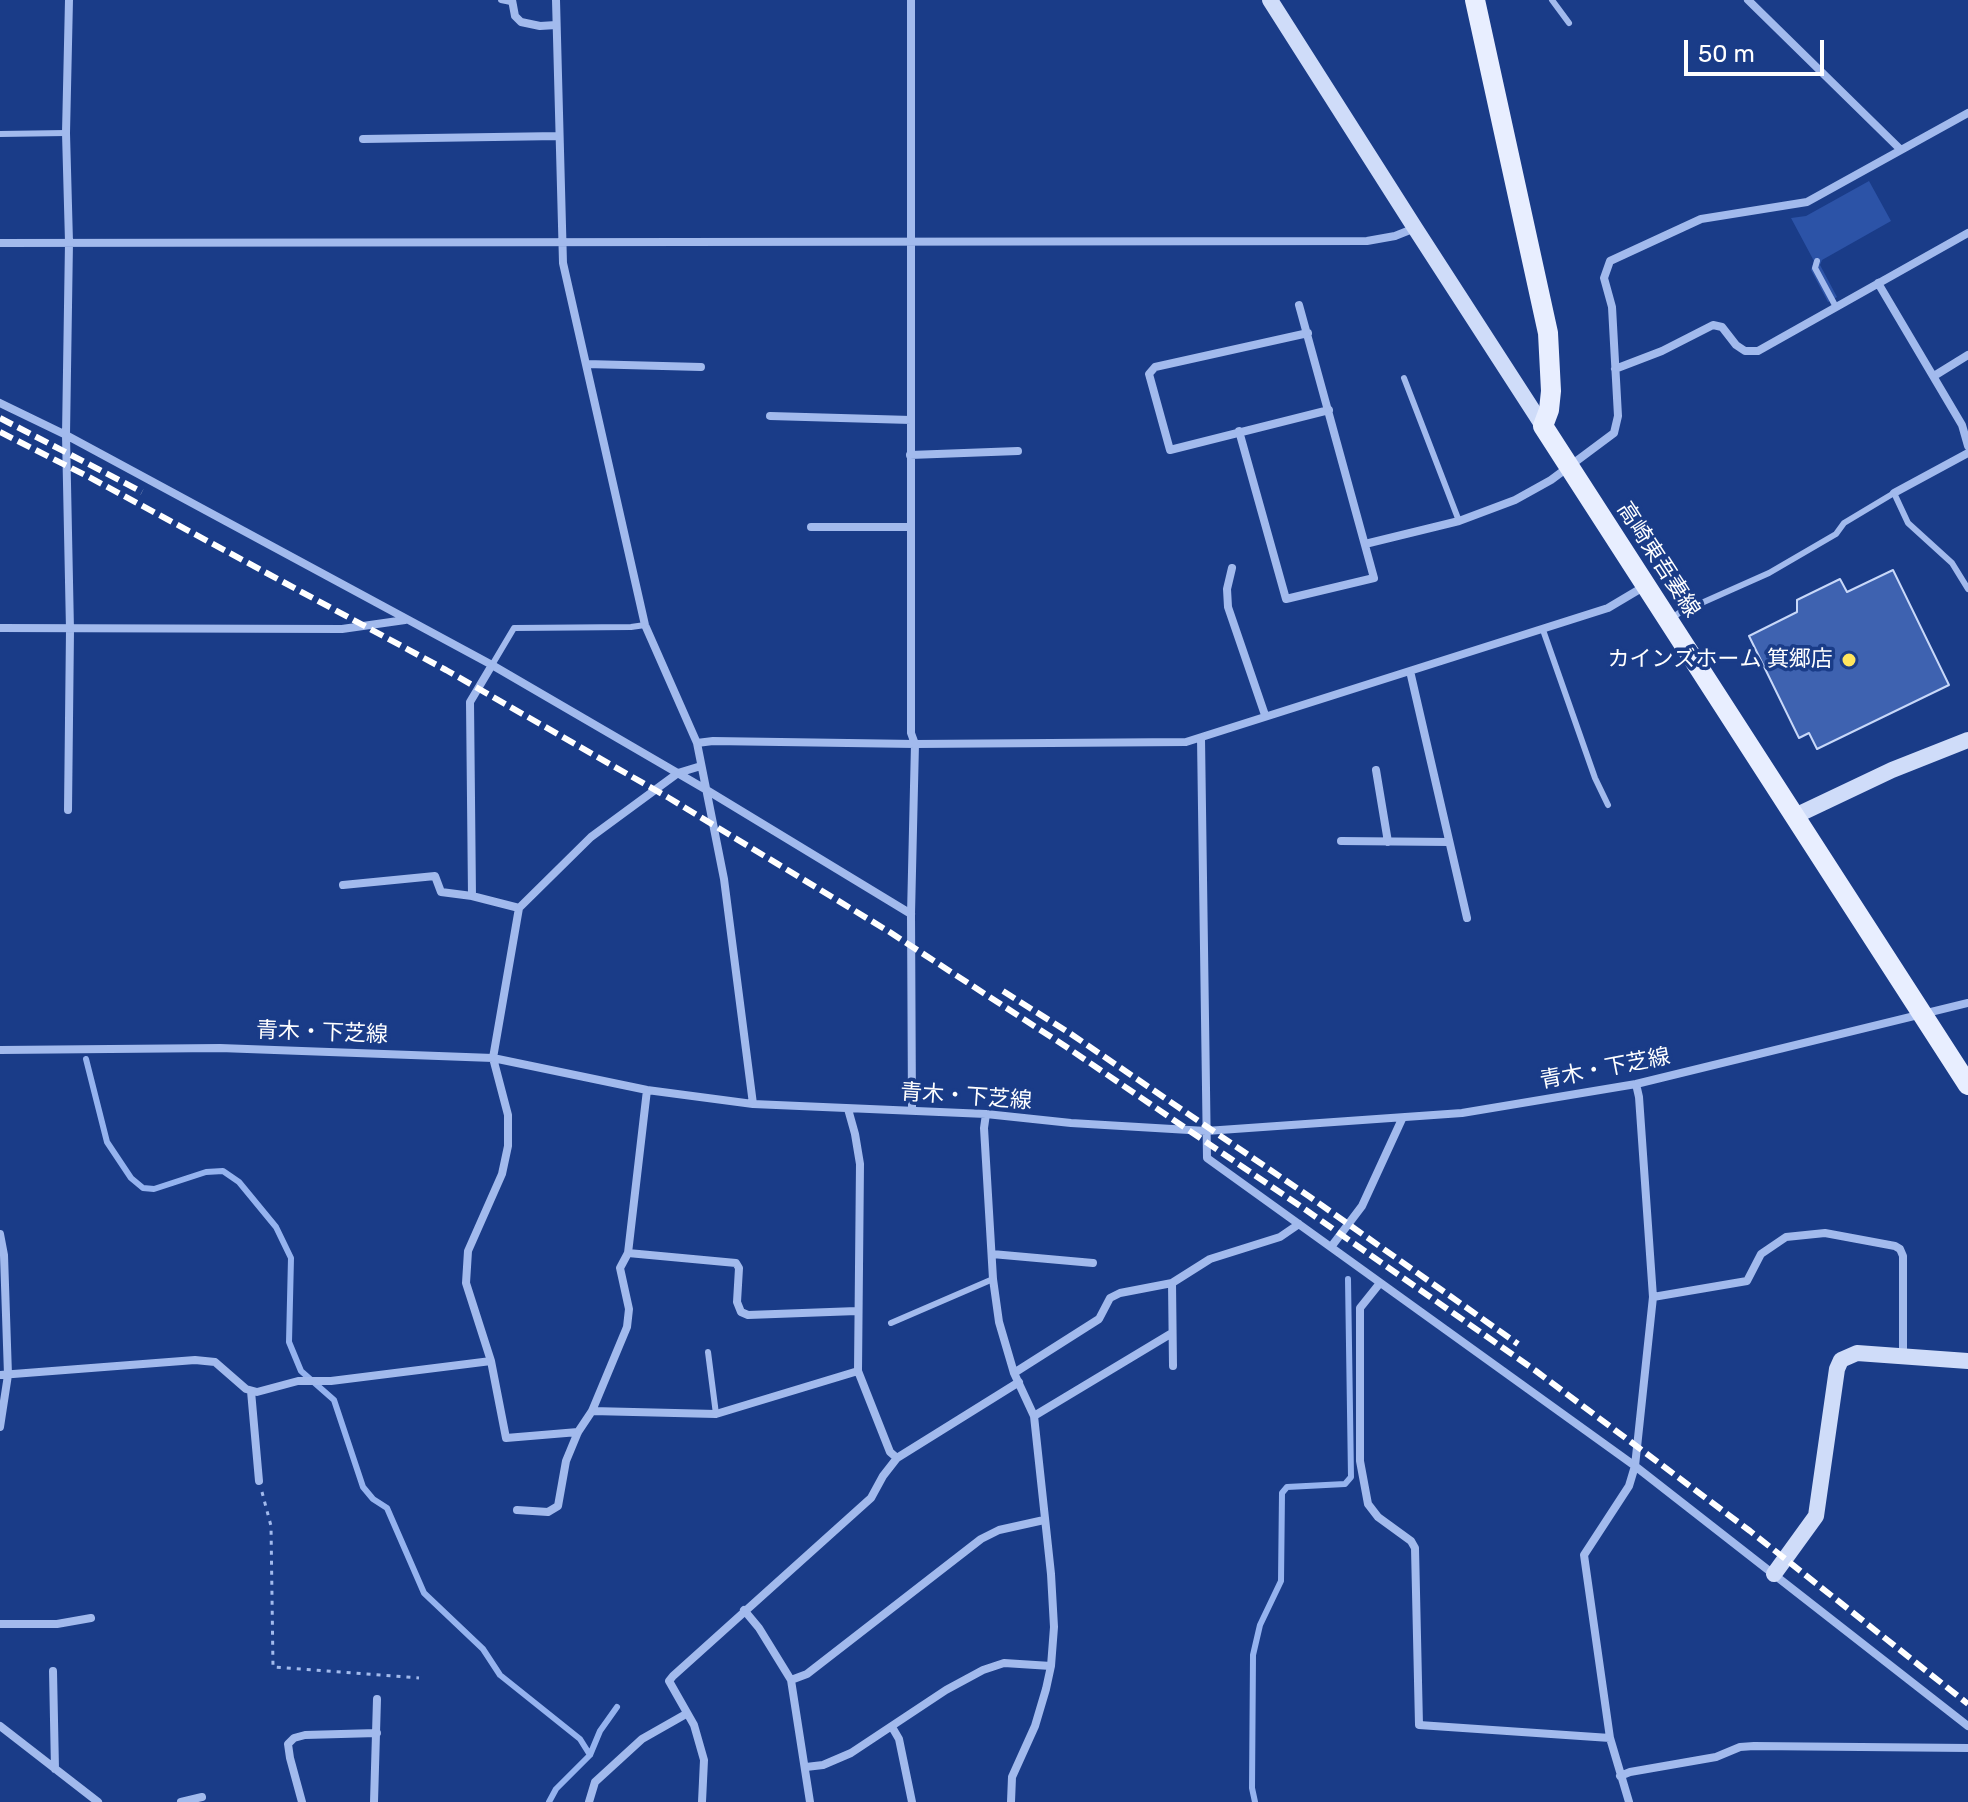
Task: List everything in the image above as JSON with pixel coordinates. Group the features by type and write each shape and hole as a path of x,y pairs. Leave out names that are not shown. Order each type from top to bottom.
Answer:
{"main road":[{"path":"1475,0 1548,333 1551,391 1543,426"},
{"name":"高崎東吾妻線","path":"1543,426 1968,1085"}],"street":[{"path":"68,810 70,630 66,435 69,242 66,133 69,0"},
{"path":"556,0 563,263 645,625 697,743 724,879 753,1104"},
{"path":"911,0 911,733 915,744 911,914 912,1110"},
{"path":"1270,0 1543,426"},
{"path":"1748,0 1900,149"},
{"path":"508,1 521,22 556,25"},
{"path":"1365,544 1459,521 1532,492 1614,433 1618,416 1612,307 1604,278 1610,261 1701,219 1807,202 1968,113"},
{"path":"363,139 559,136"},
{"path":"0,243 1367,241 1395,236 1415,228"},
{"path":"1615,369 1662,351 1713,325 1722,327 1745,351 1758,351 1968,233"},
{"path":"1878,283 1965,424 1968,446"},
{"path":"1239,431 1286,599 1374,578 1299,305"},
{"path":"1308,333 1155,367 1149,374 1170,450 1329,410"},
{"path":"1934,376 1968,355"},
{"path":"586,364 701,367"},
{"path":"0,403 66,435 492,665 911,914"},
{"path":"770,416 911,420"},
{"path":"910,455 1018,451"},
{"path":"1894,493 1968,453"},
{"path":"811,527 911,527"},
{"path":"1232,568 1227,589 1228,607 1265,715"},
{"path":"697,743 1186,742 1608,608 1646,586"},
{"path":"0,628 342,629 406,620"},
{"path":"472,896 470,702 492,665"},
{"path":"1410,671 1467,918"},
{"path":"1201,738 1207,1158 1635,1466 1968,1726"},
{"path":"1795,816 1892,770 1968,740"},
{"path":"578,1432 506,1438 491,1361 466,1283 468,1251 502,1174 508,1146 508,1115 493,1058 519,908 591,837 678,773 701,766"},
{"path":"1376,770 1388,842"},
{"path":"1341,841 1449,842"},
{"path":"343,885 435,876 441,892 519,908"},
{"name":"青木・下芝線","path":"0,1050 220,1048 493,1058 647,1090 753,1104 986,1114 1071,1123 1206,1131 1462,1113 1636,1084 1968,1003"},
{"path":"1629,1802 1610,1738 1584,1555 1629,1486 1635,1466 1653,1297 1636,1084"},
{"path":"517,1510 548,1512 558,1506 566,1461 578,1432 592,1411 627,1327 629,1309 620,1268 628,1253 647,1090"},
{"path":"848,1109 860,1164 858,1371 890,1452 897,1458"},
{"path":"986,1114 984,1128 993,1279 999,1322 1014,1373 1034,1416 1054,1627 1051,1666 1035,1726 1012,1777 1011,1802"},
{"path":"1331,1247 1362,1206 1402,1119"},
{"path":"1014,1373 1099,1319 1110,1298 1120,1293 1172,1283 1210,1259 1280,1237 1299,1224"},
{"path":"1653,1297 1747,1281 1761,1254 1786,1237 1825,1233 1895,1246 1903,1256 1903,1357"},
{"path":"0,1234 4,1255 4,1375 0,1427"},
{"path":"628,1253 736,1263 739,1268 737,1302 741,1312 748,1315 857,1311"},
{"path":"992,1254 1093,1263"},
{"path":"1172,1283 1173,1366"},
{"path":"1380,1283 1360,1308 1361,1471 1368,1504 1390,1528 1411,1541 1415,1548 1419,1725 1610,1738"},
{"path":"1034,1416 1172,1333"},
{"path":"1774,1574 1816,1516 1837,1369 1841,1360 1846,1355 1857,1353 1968,1361"},
{"path":"4,1375 195,1360 215,1362 251,1391 257,1392 298,1381 331,1381 491,1361"},
{"path":"592,1411 716,1414 858,1371"},
{"path":"702,1802 704,1760 694,1725 669,1681 871,1498 897,1458 1019,1382"},
{"path":"251,1391 259,1481"},
{"path":"791,1680 807,1674 981,1539 999,1530 1044,1520"},
{"path":"744,1610 759,1628 791,1680 810,1802"},
{"path":"0,1624 57,1624 91,1618"},
{"path":"806,1767 823,1765 851,1753 946,1690 983,1670 1019,1662 1051,1666"},
{"path":"53,1671 55,1769"},
{"path":"374,1802 377,1699"},
{"path":"589,1802 595,1782 642,1739 686,1714"},
{"path":"0,1726 98,1802"},
{"path":"892,1727 899,1739 912,1802"},
{"path":"302,1802 288,1744 294,1738 377,1733"},
{"path":"1620,1776 1716,1757 1740,1747 1968,1748"},
{"path":"181,1802 202,1797"}],"lane":[{"path":"1552,0 1569,23"},
{"path":"0,134 66,133"},
{"path":"1817,261 1815,268 1836,307"},
{"path":"1404,378 1459,521"},
{"path":"1669,621 1679,613 1769,573 1836,534 1844,523 1894,493 1908,523 1952,563 1968,589"},
{"path":"492,665 514,628 645,625"},
{"path":"1543,630 1595,778 1608,805"},
{"path":"891,1323 993,1279"},
{"path":"708,1352 716,1414"}],"path":[{"path":"259,1481 271,1526 273,1667 419,1678"}],"shaded area":[{"path":"1869,181 1891,221 1822,260 1820,265 1837,297 1828,302 1811,270 1814,261 1791,218 1806,216"}],"building":[{"name":"カインズホーム 箕郷店","path":"1893,570 1949,685 1817,749 1809,733 1799,738 1749,636 1797,612 1797,600 1840,579 1847,592"}],"waterway":[{"path":"86,1059 107,1142 131,1178 143,1188 154,1189 206,1172 223,1171 239,1182 276,1227 291,1258 289,1342 301,1371 334,1400 363,1487 373,1499 387,1508 424,1593 483,1649 500,1675 580,1739 590,1755"},
{"path":"1255,1802 1252,1788 1253,1655 1260,1625 1281,1581 1282,1493 1287,1487 1345,1484 1351,1477 1348,1279"},
{"path":"549,1802 556,1789 590,1755 600,1731 617,1707"}],"railway":[{"path":"0,418 142,492"},
{"path":"0,432 446,670 669,798 888,931 1065,1046 1536,1371 1750,1531 1968,1704"},
{"path":"1003,991 1310,1197 1518,1344"}],"place":[{"name":"カインズホーム 箕郷店","path":"1849,660"}]}
